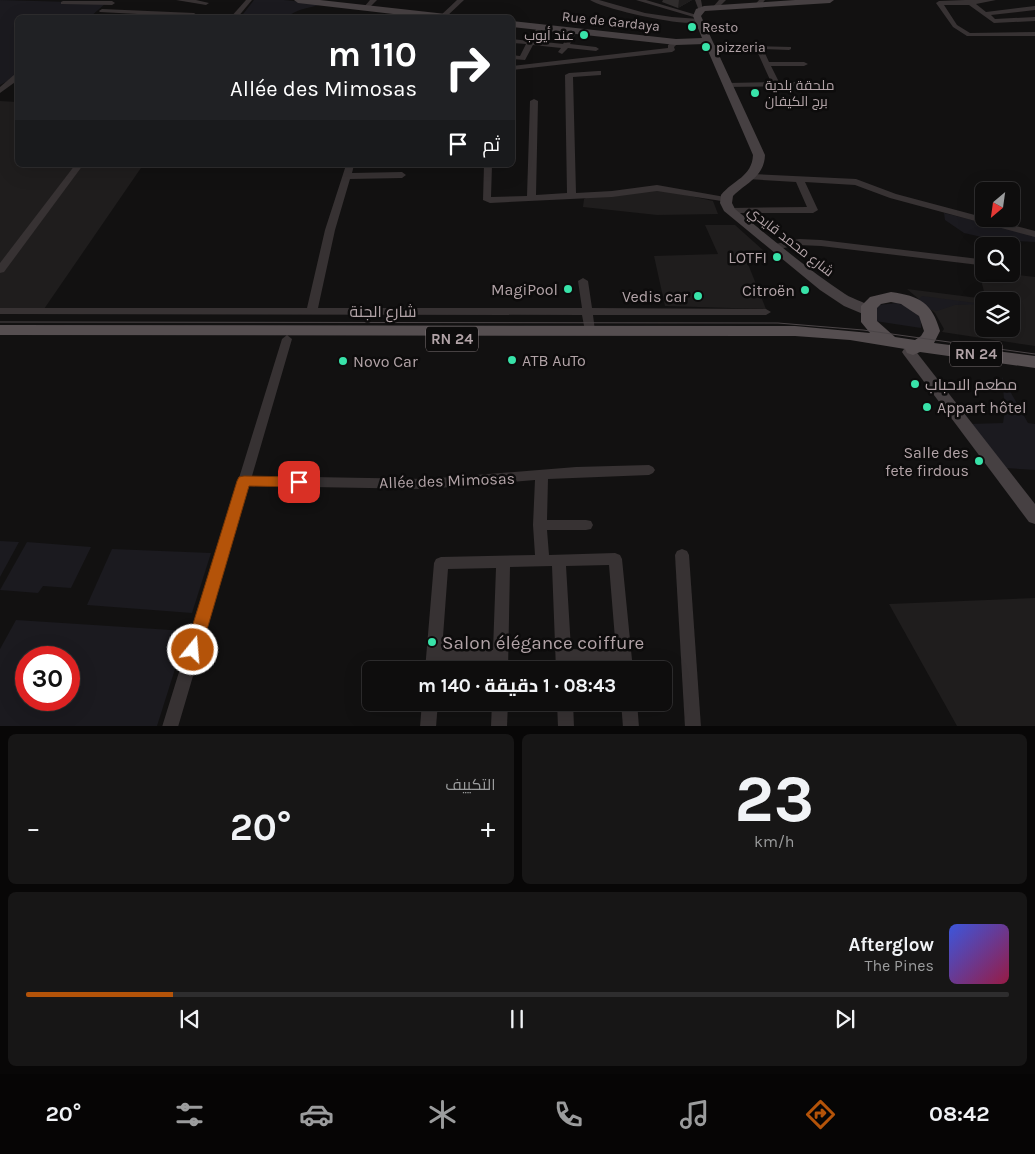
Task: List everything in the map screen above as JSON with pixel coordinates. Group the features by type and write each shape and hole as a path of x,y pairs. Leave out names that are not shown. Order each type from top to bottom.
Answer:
{"main road":[{"path":"298,0 427,15"},
{"path":"750,177 758,167 758,152 709,44 699,12 719,4 830,0"},
{"name":"Rue de Gardaya","path":"515,24 709,44"},
{"name":"شارع محمد قايدي","path":"750,177 729,193 725,200 730,211 837,295 870,312"},
{"path":"850,335 866,328 870,312 893,298 911,303 927,314 936,340 953,351"},
{"path":"870,312 889,342 910,350 1035,517"},
{"name":"RN 24","path":"0,330 742,330 850,335 889,342"},
{"path":"910,350 928,339 932,331"},
{"name":"RN 24","path":"0,340 798,340 910,350 1035,370"},
{"name":"RN 24","path":"910,350 953,351 1035,362"}],"street":[{"path":"179,0 207,1"},
{"path":"236,15 249,0"},
{"path":"366,7 374,0"},
{"path":"444,15 461,0"},
{"path":"593,0 645,16 676,21 699,12"},
{"path":"640,0 651,4 699,12"},
{"path":"651,4 667,0"},
{"path":"993,0 939,3 955,26 969,35 1035,34"},
{"path":"1025,0 1035,7"},
{"path":"60,1 114,2"},
{"path":"195,15 207,1"},
{"path":"968,1 994,21 1035,19"},
{"path":"114,2 99,14 146,15"},
{"path":"985,14 1035,7"},
{"path":"515,57 522,58 540,27"},
{"path":"558,58 574,31"},
{"path":"515,42 596,50"},
{"path":"515,68 672,50 670,46 676,42"},
{"path":"709,44 789,48"},
{"path":"758,47 776,84"},
{"path":"570,61 574,75"},
{"path":"766,64 804,64"},
{"path":"572,196 569,75 598,73"},
{"path":"0,91 15,78"},
{"path":"728,85 810,84"},
{"path":"531,198 534,101"},
{"path":"0,270 77,167"},
{"path":"312,311 330,230 349,167"},
{"path":"488,167 486,198 572,196 657,188 725,200"},
{"path":"347,176 402,174"},
{"path":"750,177 856,182 893,196 1035,234"},
{"path":"730,211 813,210 800,180"},
{"path":"774,247 799,242 821,243 975,261"},
{"path":"583,281 590,331"},
{"name":"شارع الجنة","path":"0,311 766,312"},
{"path":"170,726 287,339"},
{"name":"Allée des Mimosas","path":"244,481 426,484 576,472 649,470"},
{"path":"542,476 540,525 542,560"},
{"path":"540,525 586,525"},
{"path":"682,555 692,726"},
{"path":"433,661 441,563 615,559 625,661"},
{"path":"560,560 564,661"},
{"path":"501,661 503,561"},
{"path":"428,726 429,711"},
{"path":"499,726 500,711"},
{"path":"565,711 566,726"},
{"path":"629,711 631,726"}],"shaded area":[{"path":"0,0 106,3 92,15 15,15 15,77 0,85"},
{"path":"254,0 284,0 322,4 301,9 290,15 242,15"},
{"path":"0,101 15,102 15,167 142,167 44,309 0,309"},
{"path":"663,190 713,201 718,214 657,215 583,207 584,199 590,196"},
{"path":"944,213 975,220 975,228 1006,228 1035,235 1035,242 1020,241 1020,237 982,237 964,233 945,220"},
{"path":"705,225 735,225 765,252 744,254 766,309 665,306 654,256 718,254"},
{"path":"1020,275 1035,277 1035,346 975,337 1020,337 1020,292 984,292 982,282 1020,282"},
{"path":"907,289 975,298 975,337 942,332 944,329 935,313"},
{"path":"922,296 975,304 955,305 937,311 929,309 918,300"},
{"path":"897,303 918,314 921,328 875,321 874,313 878,305"},
{"path":"1002,377 1028,423 1035,424 1035,470 1005,468 970,424 1003,423 1005,410"},
{"path":"0,541 19,542 0,577"},
{"path":"27,542 91,547 71,588 43,586 38,593 0,590"},
{"path":"112,549 211,553 192,613 87,605"},
{"path":"1035,598 1035,726 957,726 889,604"},
{"path":"16,620 187,631 157,726 0,726 0,649"}],"tram line":[{"path":"0,322 778,323 863,330 1035,354"}],"place":[{"name":"Resto","path":"692,27"},
{"name":"عند أيوب","path":"584,35"},
{"name":"pizzeria","path":"706,47"},
{"name":"ملحقة بلدية برج الكيفان","path":"755,93"},
{"name":"LOTFI","path":"777,257"},
{"name":"MagiPool","path":"568,289"},
{"name":"Citroën","path":"805,290"},
{"name":"Vedis car","path":"698,296"},
{"name":"ATB AuTo","path":"512,360"},
{"name":"Novo Car","path":"343,361"},
{"name":"مطعم الاحباب","path":"915,384"},
{"name":"Appart hôtel","path":"927,407"},
{"name":"Salle des fete firdous","path":"979,461"},
{"name":"Salon élégance coiffure","path":"432,642"}],"route":[{"path":"193,650 244,481 299,482"}]}
